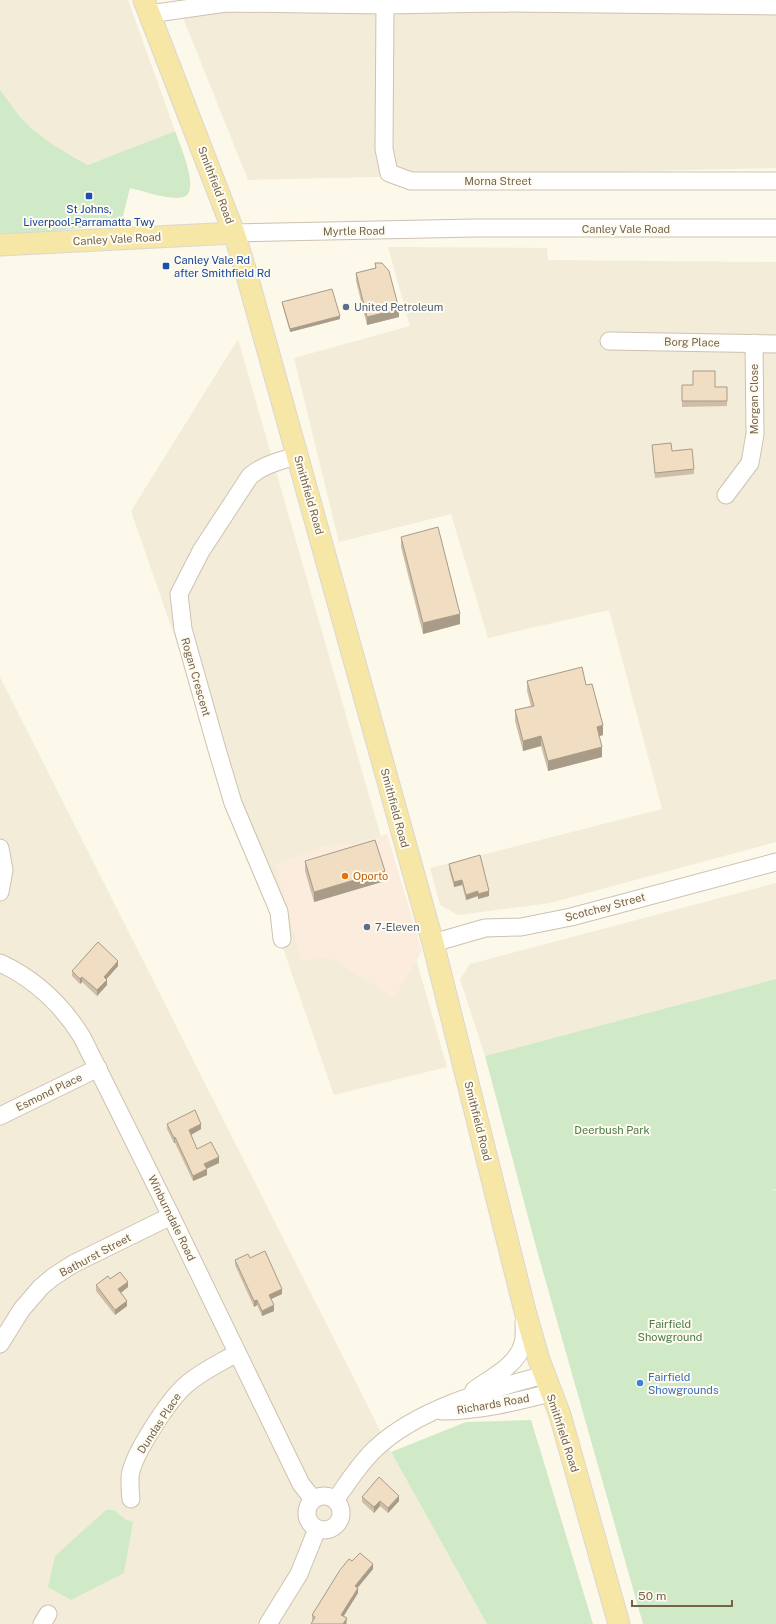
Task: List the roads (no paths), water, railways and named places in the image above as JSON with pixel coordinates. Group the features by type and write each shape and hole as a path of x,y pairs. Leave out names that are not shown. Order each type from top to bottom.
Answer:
{"main road":[{"name":"Smithfield Road","path":"147,7 234,233 246,272 433,943 525,1311 547,1384 560,1415 619,1624"},
{"name":"Canley Vale Road","path":"0,246 234,233"}],"street":[{"path":"147,7 226,3 385,5 757,3 776,6"},
{"name":"Morna Street","path":"385,5 384,149 389,173 411,181 776,182"},
{"name":"Myrtle Road","path":"234,233 475,228"},
{"name":"Canley Vale Road","path":"475,228 776,228"},
{"name":"Borg Place","path":"609,341 776,344"},
{"name":"Morgan Close","path":"726,495 750,463 755,434 754,343"},
{"name":"Rogan Crescent","path":"282,939 279,912 233,803 183,629 179,594 201,551 250,476 258,469 268,464 298,455"},
{"path":"0,848 4,870 0,892"},
{"name":"Scotchey Street","path":"433,943 485,928 520,927 571,917 776,862"},
{"name":"Winburndale Road","path":"0,962 26,978 58,1004 77,1028 171,1216 301,1484 313,1499"},
{"name":"Esmond Place","path":"0,1116 98,1068"},
{"name":"Bathurst Street","path":"0,1344 22,1309 41,1287 53,1277 73,1264 171,1216"},
{"name":"Richards Road","path":"336,1500 359,1465 375,1449 400,1429 462,1398 505,1368 516,1357 523,1343 525,1311"},
{"name":"Dundas Place","path":"131,1499 130,1476 138,1453 170,1401 186,1384 197,1376 237,1353"},
{"name":"Richards Road","path":"462,1398 547,1384"},
{"name":"Richards Road","path":"436,1411 457,1411 504,1404 547,1384"},
{"path":"325,1496 336,1500 341,1509 340,1520 337,1525 327,1530 317,1529 308,1521 306,1515 307,1509 313,1499 325,1496"},
{"path":"268,1624 299,1574 317,1529"}],"place":[{"name":"St Johns, Liverpool-Parramatta Twy","path":"89,196"},
{"name":"Canley Vale Rd after Smithfield Rd","path":"166,266"},
{"name":"United Petroleum","path":"346,307"},
{"name":"Oporto","path":"345,876"},
{"name":"7-Eleven","path":"367,927"},
{"name":"Fairfield Showgrounds","path":"640,1383"}],"park label":[{"name":"Deerbush Park","path":"612,1130"},
{"name":"Fairfield Showground","path":"670,1330"}]}
